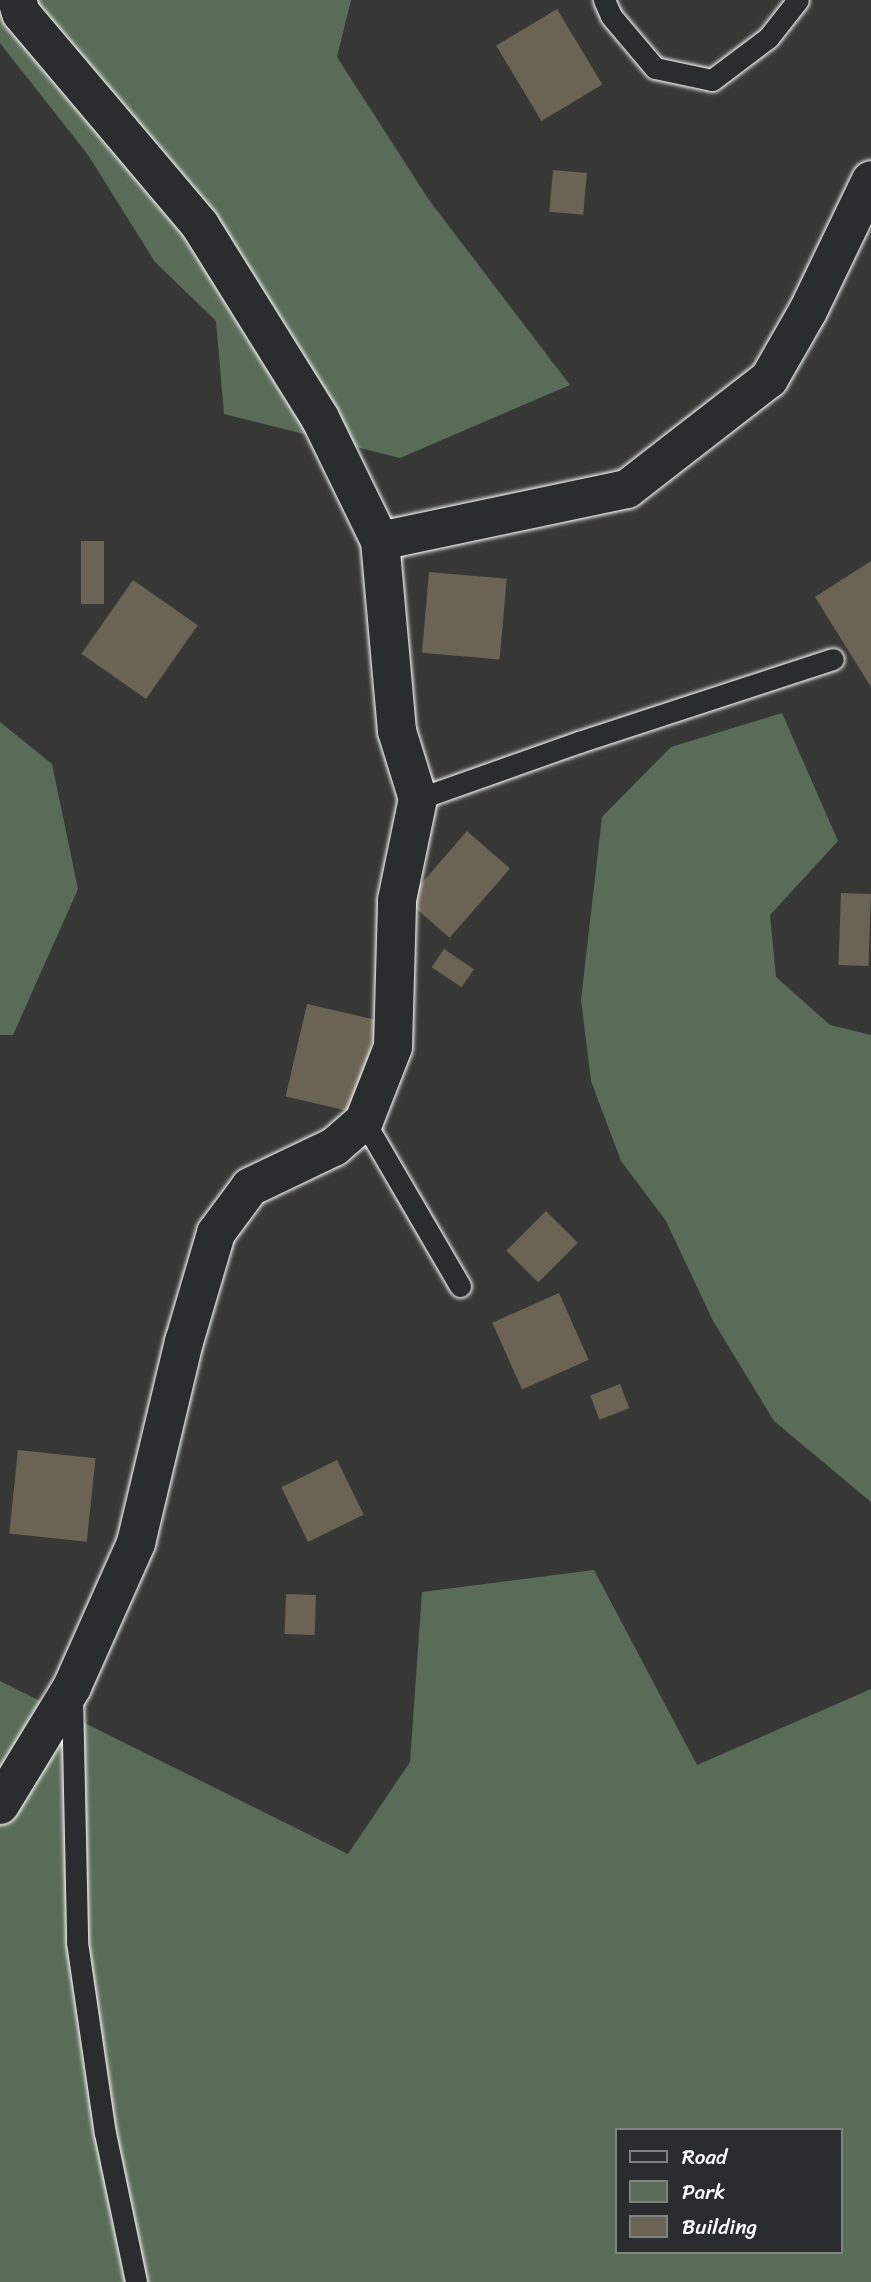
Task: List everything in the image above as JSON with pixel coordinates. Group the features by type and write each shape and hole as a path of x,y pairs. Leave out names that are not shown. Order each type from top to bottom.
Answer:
{"street":[{"path":"0,1805 72,1687 135,1544 184,1342 216,1233 250,1187 334,1147 364,1121 393,1047 397,900 418,799 397,731 380,541 320,418 200,225 21,13 17,0"},
{"path":"380,541 627,489 769,379 808,311 871,180"}],"lane":[{"path":"604,0 611,16 655,68 712,80 768,38 797,0"},
{"path":"418,799 579,742 833,659"},
{"path":"364,1121 460,1286"},
{"path":"72,1687 77,1942 105,2133 136,2282"}],"green space":[{"path":"0,0 351,0 337,57 429,200 570,385 400,458 224,414 216,321 155,262 88,155 0,43"},
{"path":"782,713 838,841 770,915 776,977 830,1025 871,1035 871,1502 774,1421 713,1321 666,1221 621,1161 591,1081 581,1000 602,817 671,747"},
{"path":"0,722 52,764 78,889 13,1035 0,1035"},
{"path":"594,1570 697,1765 871,1689 871,2282 0,2282 0,1681 348,1854 410,1762 422,1592"}],"building":[{"path":"557,9 602,84 541,121 496,46"},
{"path":"553,170 587,173 583,215 549,212"},
{"path":"81,541 104,541 104,604 81,604"},
{"path":"871,561 871,687 815,597"},
{"path":"429,572 507,579 500,659 422,653"},
{"path":"133,580 198,625 146,699 81,654"},
{"path":"467,831 510,868 450,938 407,900"},
{"path":"841,893 871,894 868,966 838,965"},
{"path":"444,949 474,969 462,987 432,967"},
{"path":"307,1004 377,1020 356,1113 286,1097"},
{"path":"546,1211 578,1243 538,1282 506,1251"},
{"path":"559,1293 589,1360 522,1389 492,1323"},
{"path":"620,1384 629,1408 599,1420 590,1395"},
{"path":"18,1450 96,1458 87,1542 9,1534"},
{"path":"337,1460 364,1515 308,1542 281,1487"},
{"path":"286,1594 316,1595 315,1635 285,1634"}]}
